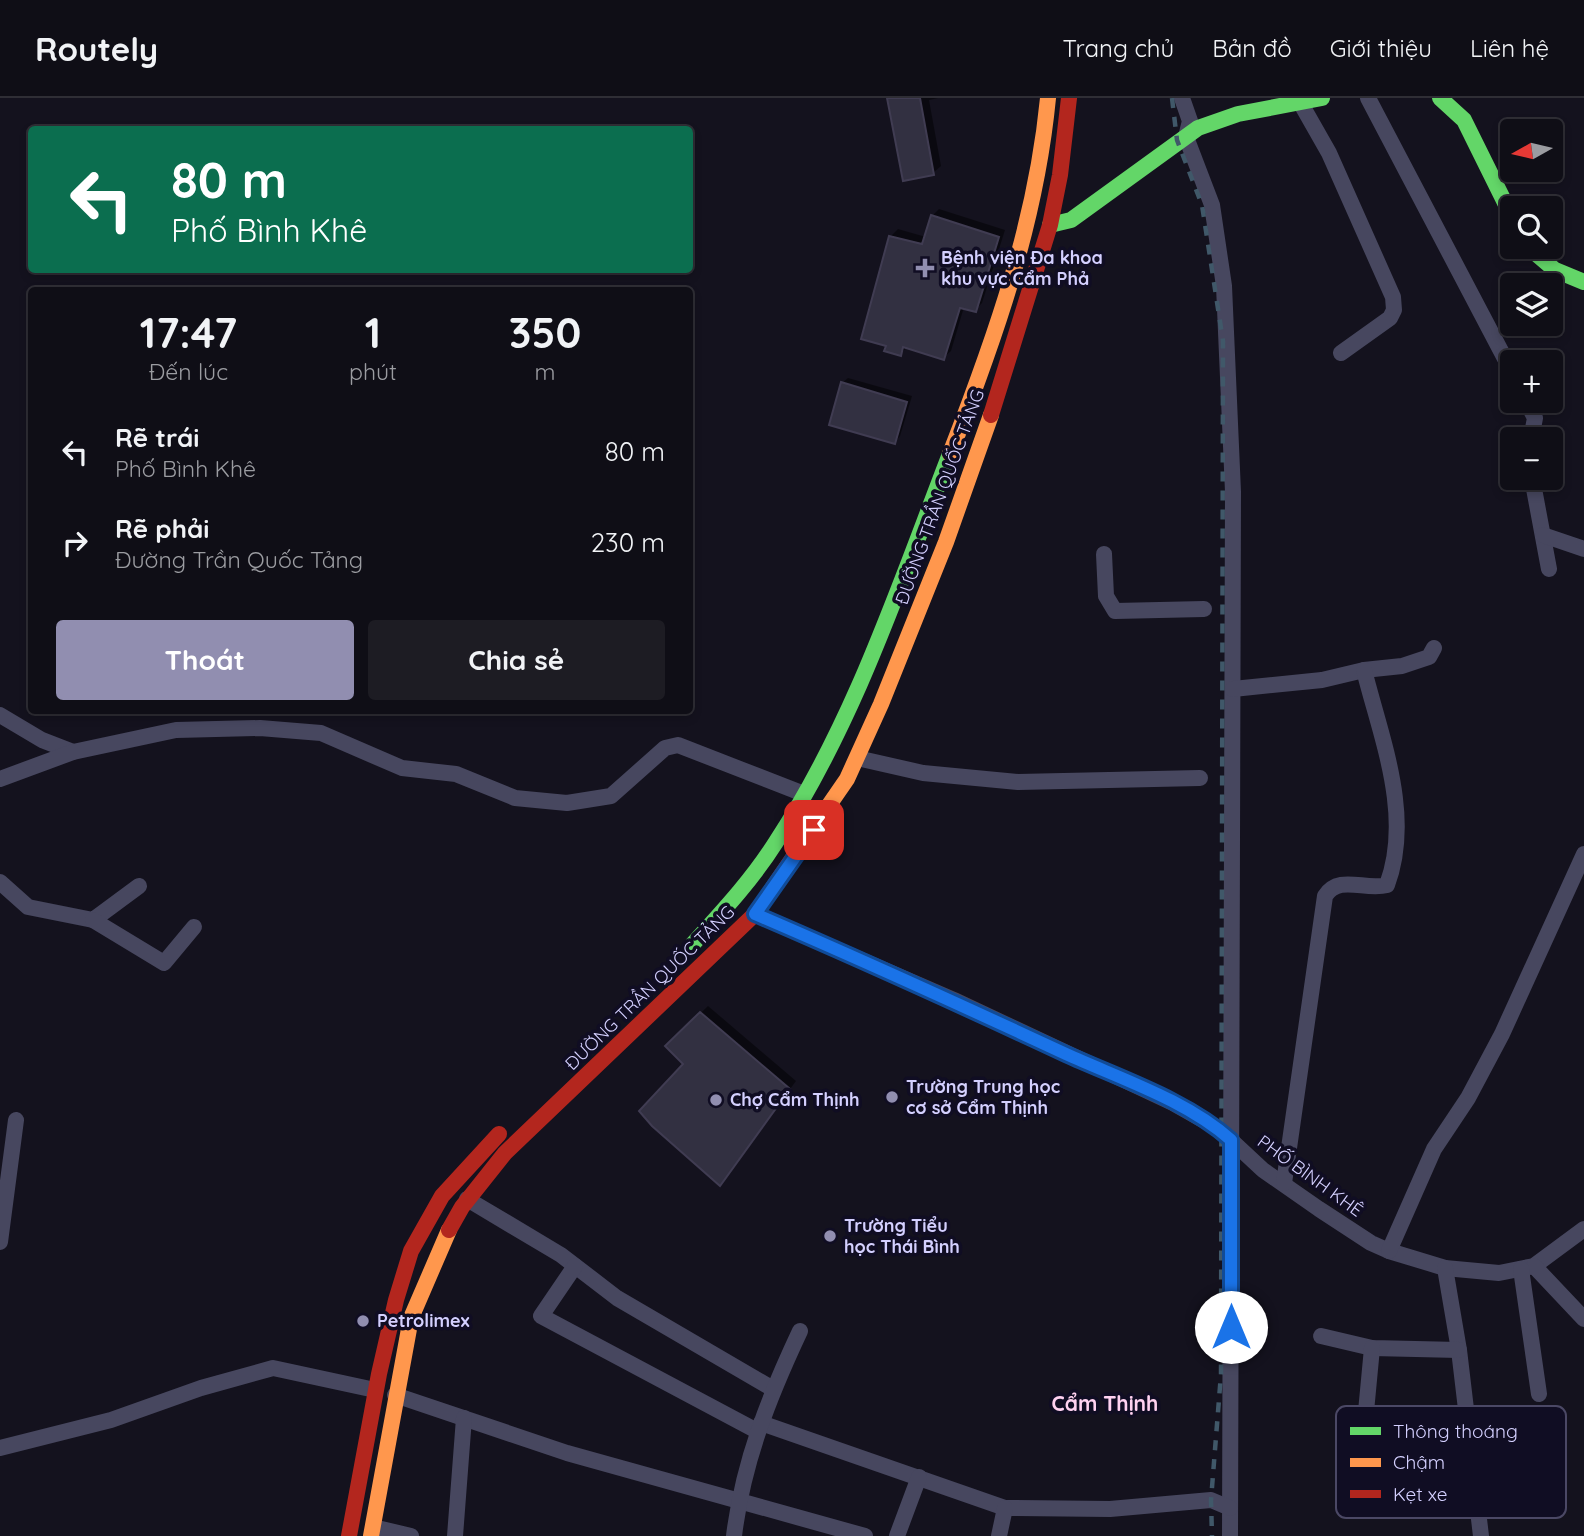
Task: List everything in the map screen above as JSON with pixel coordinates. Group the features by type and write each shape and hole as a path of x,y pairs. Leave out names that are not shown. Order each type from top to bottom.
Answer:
{"main road":[{"name":"ĐƯỜNG TRẦN QUỐC TẢNG","path":"683,954 720,919 782,837 828,752 915,547 994,337 1039,188 1048,98"},
{"name":"ĐƯỜNG TRẦN QUỐC TẢNG","path":"372,1531 395,1395 418,1299 446,1236 467,1199 505,1153 755,914 827,809 857,758 941,555 1012,358 1050,225 1060,175 1069,98"},
{"path":"1440,98 1464,120 1502,196"},
{"path":"1050,225 1070,220 1165,154 1177,140 1186,138 1212,121 1313,100"},
{"path":"1542,259 1555,270 1584,282"},
{"path":"915,547 941,555"},
{"path":"609,1026 621,1040"},
{"path":"349,1536 375,1390 396,1295 410,1251 427,1219 452,1182 510,1122"}],"street":[{"path":"1182,98 1190,121 1186,138 1212,205 1228,331 1233,690 1229,1070 1230,1536"},
{"path":"1368,98 1500,350"},
{"path":"1313,100 1329,153 1393,297 1394,310 1390,318 1341,353"},
{"path":"1534,490 1549,569"},
{"path":"1543,535 1584,549"},
{"path":"1104,554 1106,596 1115,611 1204,609"},
{"path":"1233,690 1322,680 1364,670 1388,669 1429,657 1434,648"},
{"path":"1284,1183 1325,896 1330,888 1339,884 1387,885 1397,837 1397,803 1364,670"},
{"path":"0,715 42,740 73,752"},
{"path":"0,779 73,752 176,730 309,730 402,768 456,774 515,798 567,803 611,796 665,748 678,745 804,794"},
{"path":"857,758 923,773 1018,782 1200,778"},
{"path":"1389,1251 1434,1149 1468,1098 1502,1034 1584,854"},
{"path":"0,882 28,907 93,920 164,963 194,927"},
{"path":"93,920 139,886"},
{"name":"PHỐ BÌNH KHÊ","path":"755,914 954,1000 1156,1095 1219,1129 1263,1170 1356,1234 1389,1251 1445,1268 1499,1273 1527,1268"},
{"path":"0,1242 16,1120"},
{"path":"467,1199 575,1266 617,1298 773,1389"},
{"path":"1527,1268 1584,1229"},
{"path":"575,1266 541,1316 759,1427 1005,1508 1110,1509 1211,1500 1230,1508"},
{"path":"1445,1268 1466,1406"},
{"path":"1527,1268 1584,1319"},
{"path":"1527,1268 1539,1394"},
{"path":"734,1536 738,1500 759,1427 800,1331"},
{"path":"1321,1336 1372,1348 1459,1350"},
{"path":"1367,1406 1372,1348"},
{"path":"0,1448 101,1423 201,1388 274,1368 375,1390"},
{"path":"395,1395 567,1453 865,1536"},
{"path":"456,1536 464,1418"},
{"path":"897,1536 919,1478"},
{"path":"999,1536 1005,1508"},
{"path":"1479,1518 1481,1536"},
{"path":"372,1531 411,1536"}],"building":[{"path":"887,98 920,98 934,175 903,181"},
{"path":"931,215 999,237 976,312 960,308 944,360 903,347 901,356 884,351 886,346 861,339 889,236 922,244"},
{"path":"841,382 907,402 895,444 829,425"},
{"name":"Chợ Cẩm Thịnh","path":"700,1012 790,1089 720,1186 652,1126 639,1111 683,1064 665,1046"}],"railway":[{"path":"1172,98 1177,140 1202,205 1223,341 1221,1374 1211,1500 1212,1536"}],"traffic: fast":[{"path":"1050,225 1071,220 1198,128 1238,114 1322,98"},
{"path":"1440,98 1464,120 1502,196"},
{"path":"1542,259 1555,270 1584,282"},
{"path":"692,945 767,856 804,797 829,750 873,653 950,454"}],"traffic: slow":[{"path":"950,454 998,323 1024,235 1048,98"},
{"path":"807,837 847,779 881,704 946,542 991,415"},
{"path":"371,1536 411,1318 449,1230"}],"traffic: jam":[{"path":"991,415 1050,225 1060,175 1069,98"},
{"path":"449,1230 462,1207 505,1153 755,914 807,837"},
{"path":"349,1536 379,1374 396,1300 411,1251 442,1196 499,1134"}],"place":[{"name":"Bệnh viện Đa khoa khu vực Cẩm Phả","path":"925,268"},
{"name":"Trường Trung học cơ sở Cẩm Thịnh","path":"892,1097"},
{"name":"Chợ Cẩm Thịnh","path":"716,1100"},
{"name":"Trường Tiểu học Thái Bình","path":"830,1236"},
{"name":"Petrolimex","path":"363,1321"}],"district":[{"name":"Cẩm Thịnh","path":"1105,1404"}],"route":[{"path":"814,830 755,914 954,1000 1173,1103 1219,1129 1231,1140 1231,1327"}]}
